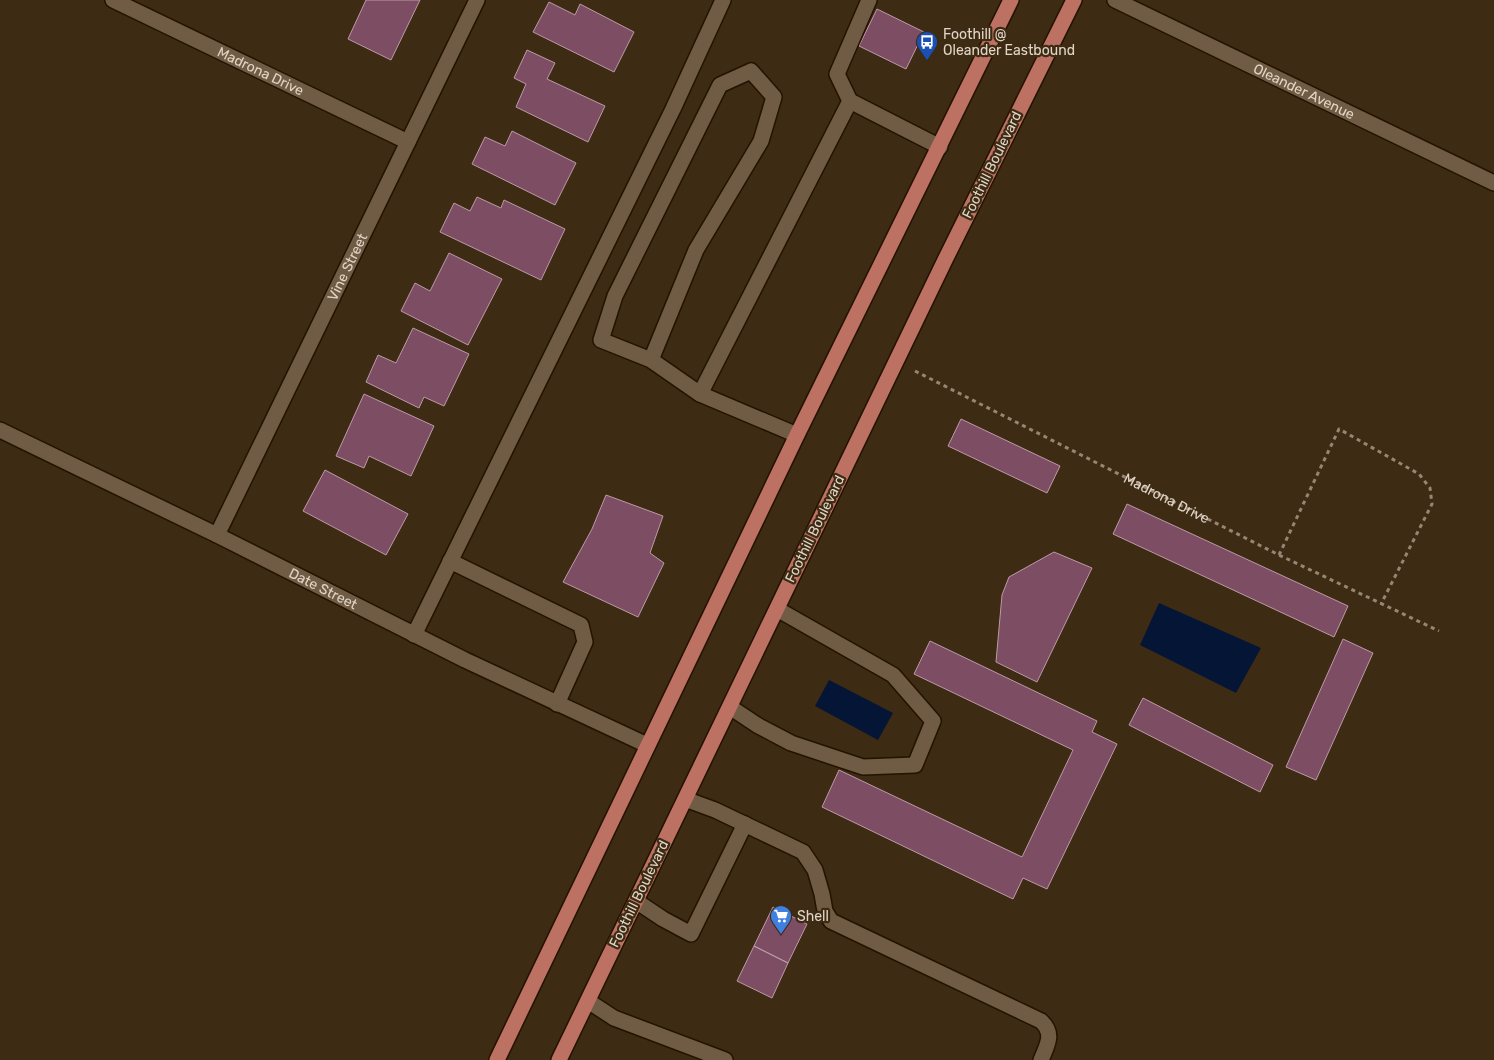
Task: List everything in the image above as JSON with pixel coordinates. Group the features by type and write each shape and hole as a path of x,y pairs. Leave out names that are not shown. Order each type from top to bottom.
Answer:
{"main road":[{"path":"497,1060 797,435 1011,0"},
{"name":"Foothill Boulevard","path":"559,1060 896,362 1074,0"}],"street":[{"name":"Madrona Drive","path":"113,0 408,142"},
{"name":"Vine Street","path":"217,535 477,0"},
{"path":"414,635 668,118 723,0"},
{"path":"870,0 837,74 850,100 940,147"},
{"name":"Oleander Avenue","path":"1115,0 1494,183"},
{"path":"651,360 696,250 760,141 774,96 751,71 720,85 614,296 601,340 651,360 700,394 797,435"},
{"path":"700,394 850,100"},
{"name":"Date Street","path":"0,430 217,535 414,635 647,745"},
{"path":"450,561 581,625 585,642 557,704"},
{"path":"730,707 757,725 791,743 863,767 915,765 933,721 893,675 777,609"},
{"path":"685,799 715,810 803,852 815,870 825,911 832,921 1041,1021 1047,1026 1049,1034 1049,1041 1041,1060"},
{"path":"636,901 663,919 691,934 745,824"},
{"path":"588,1001 614,1018 726,1060"}],"path":[{"name":"Madrona Drive","path":"896,362 1279,555 1439,631"},
{"path":"1279,555 1339,429 1419,474 1430,488 1432,504 1381,604"}],"water":[{"path":"1159,603 1261,648 1236,693 1140,645"},
{"path":"829,680 893,713 878,740 815,706"}],"building":[{"path":"366,0 420,0 391,60 348,39"},
{"path":"549,2 575,15 580,4 634,32 614,72 533,32"},
{"path":"877,9 924,32 906,69 859,46"},
{"path":"527,50 555,63 547,79 605,106 588,142 516,107 526,84 514,78"},
{"path":"512,131 576,163 555,205 472,164 485,137 505,146"},
{"path":"477,197 501,208 504,200 565,229 541,280 440,232 454,203 470,211"},
{"path":"449,253 502,279 468,345 401,311 415,283 430,291"},
{"path":"413,328 469,354 444,406 424,397 419,408 366,382 378,355 396,363"},
{"path":"364,394 434,426 411,476 369,456 364,468 336,456"},
{"path":"961,419 1060,466 1047,493 948,446"},
{"path":"325,470 408,514 386,555 303,511"},
{"path":"606,495 663,516 650,553 664,563 638,617 563,582 592,529"},
{"path":"1127,504 1348,606 1334,637 1113,534"},
{"path":"1054,552 1092,568 1037,682 996,662 1002,595 1009,577"},
{"path":"1343,639 1373,653 1316,780 1286,767"},
{"path":"930,641 1097,721 1092,732 1117,744 1047,889 1023,878 1013,899 822,807 839,770 1022,857 1073,750 914,674"},
{"path":"1143,698 1273,765 1260,792 1129,725"},
{"name":"Shell","path":"773,907 807,924 788,963 754,946"},
{"path":"754,946 788,963 772,998 737,981"}],"place":[{"name":"Foothill @ Oleander Eastbound","path":"927,61"},
{"name":"Shell","path":"781,935"}]}
